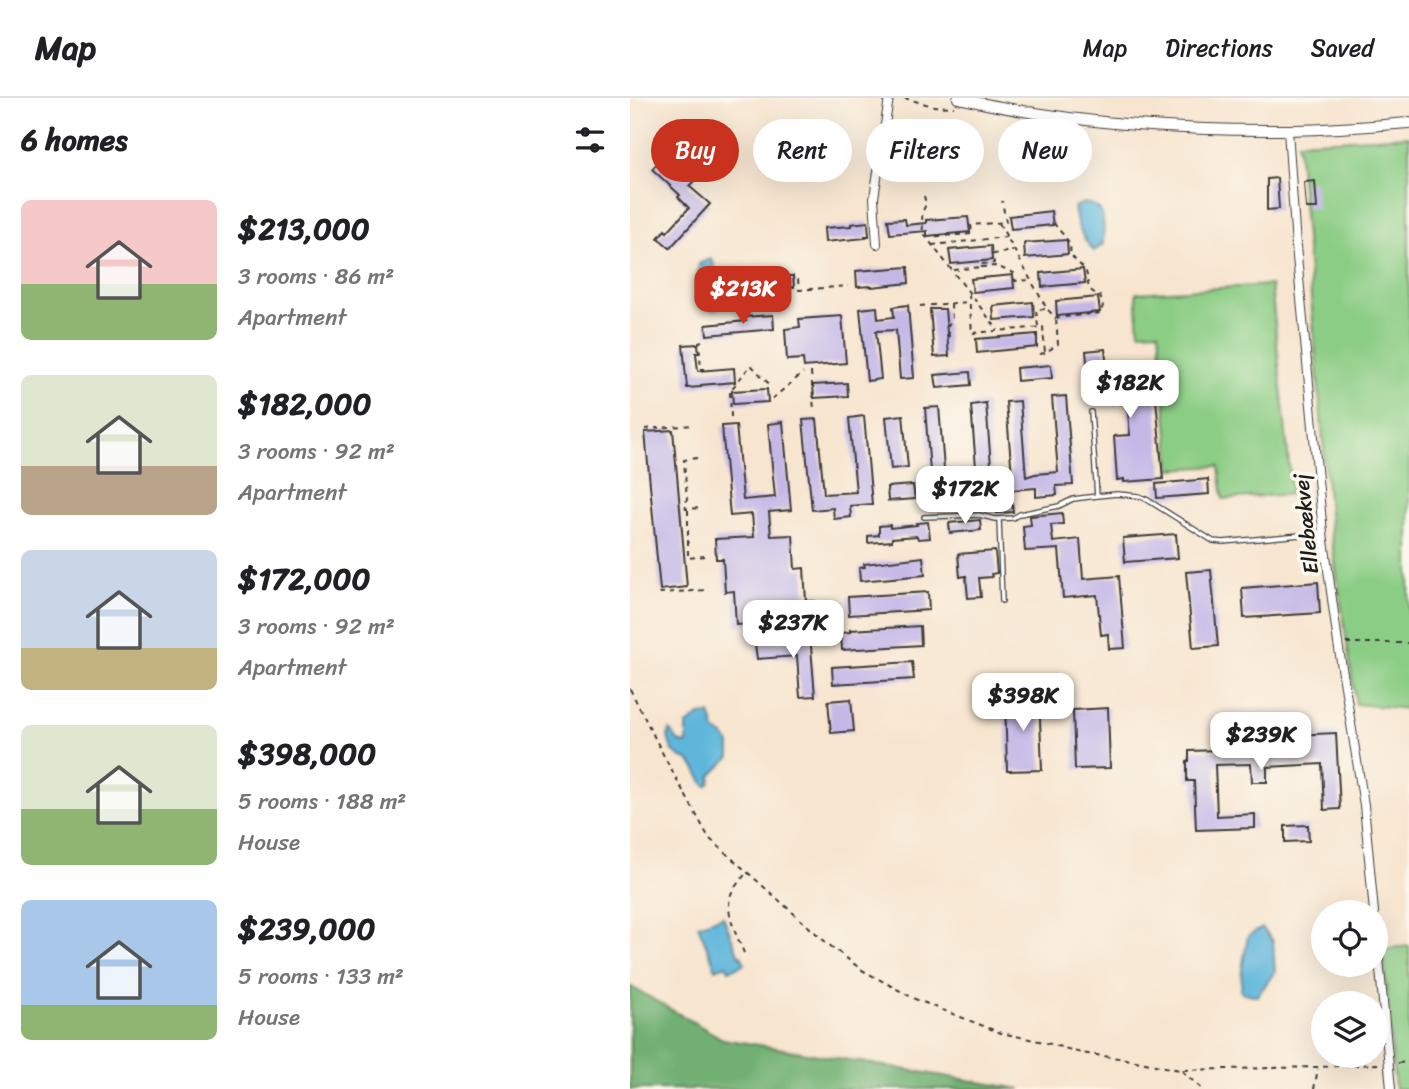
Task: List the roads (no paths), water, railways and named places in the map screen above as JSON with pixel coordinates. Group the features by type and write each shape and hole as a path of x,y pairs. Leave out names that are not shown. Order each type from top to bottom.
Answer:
{"street":[{"path":"877,244 874,198 889,98"},
{"path":"958,98 1063,117 1145,126 1288,130 1409,123"},
{"name":"Ellebækvej","path":"1288,130 1323,533 1364,804 1373,900"},
{"path":"1381,977 1391,1089"}],"lane":[{"path":"1091,412 1097,496"},
{"path":"924,517 979,515 999,519 1013,518 1020,514 1059,506 1073,499 1117,494 1146,499 1213,541 1323,533"},
{"path":"999,519 1002,601"}],"water":[{"path":"1084,203 1098,208 1103,217 1103,244 1094,251 1083,237 1075,214 1074,207"},
{"path":"712,259 725,301 722,307 714,310 707,307 698,274 699,264"},
{"path":"710,714 714,730 730,744 730,757 711,776 710,783 706,786 692,764 674,752 668,735 670,730 678,741 687,743 687,725 700,715"},
{"path":"723,916 739,956 741,955 745,964 729,970 726,965 716,969 698,925"},
{"path":"1262,928 1273,941 1275,972 1257,996 1241,992 1242,968 1248,936"}]}
